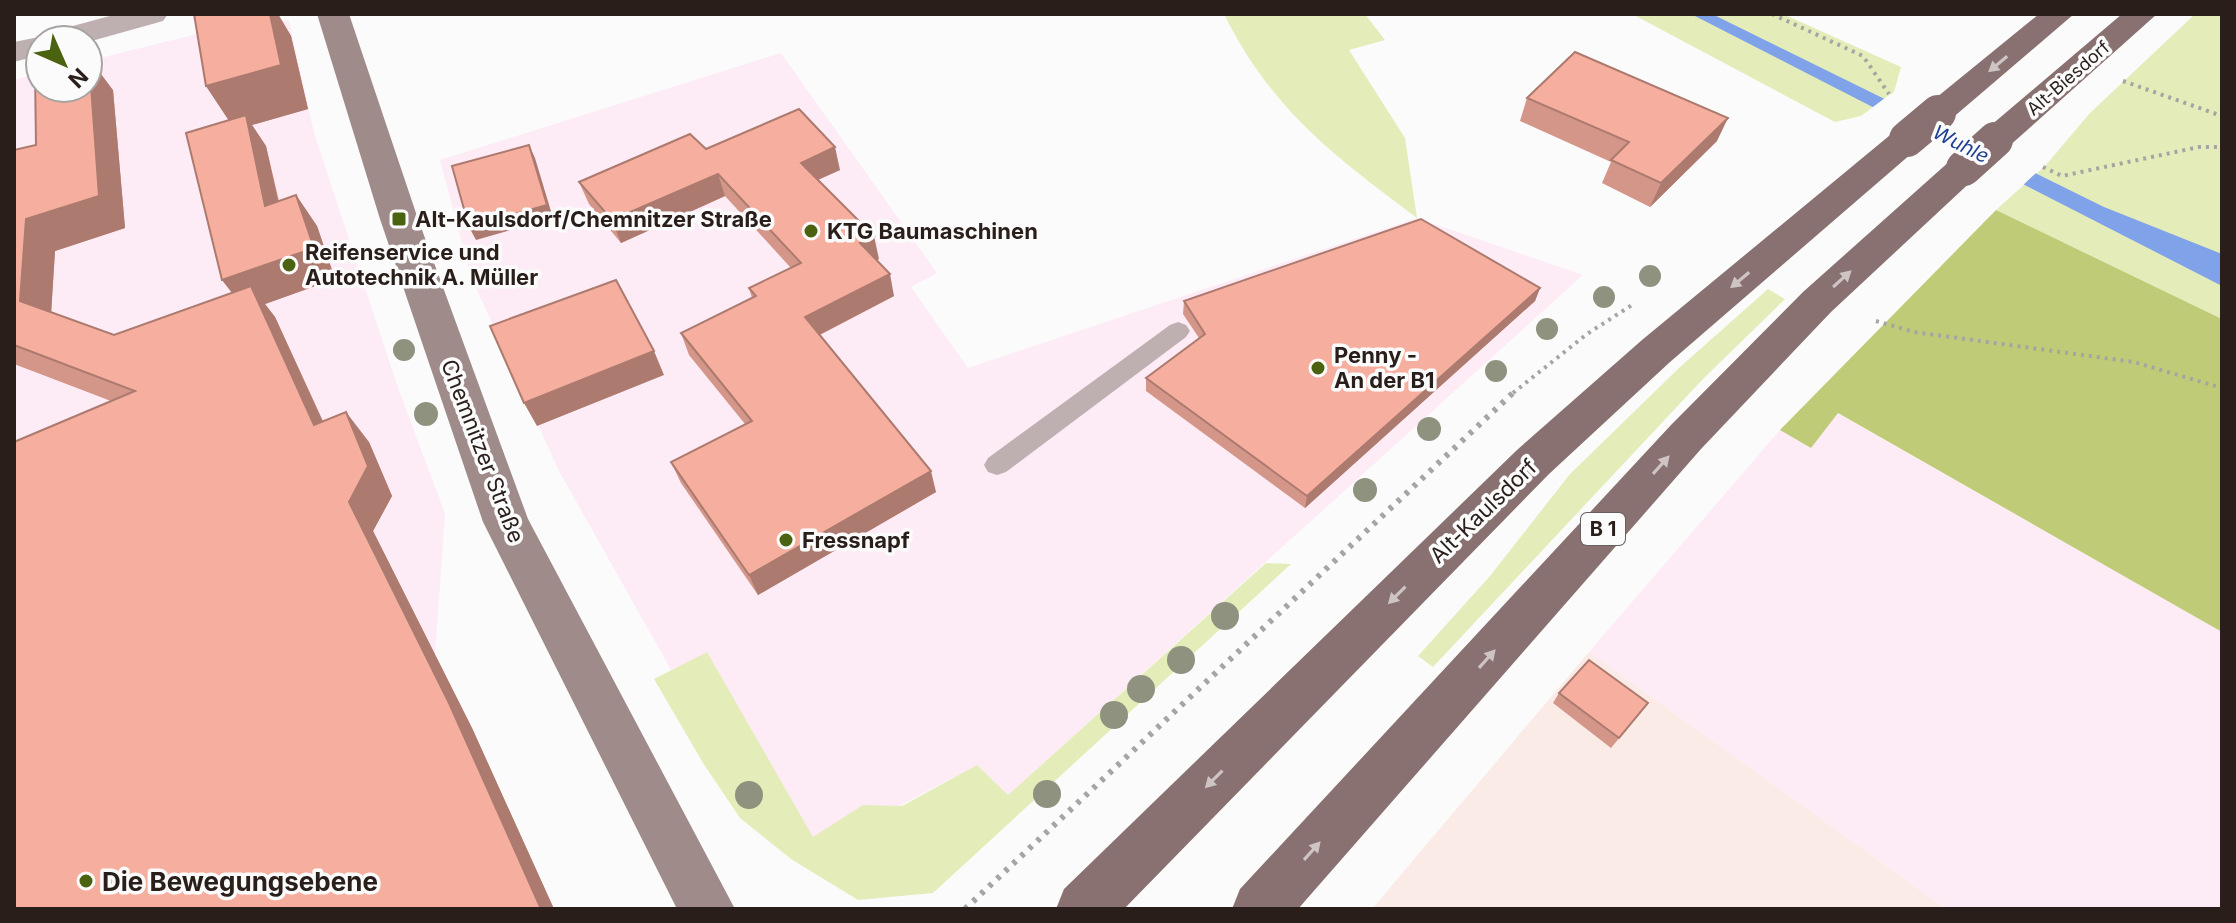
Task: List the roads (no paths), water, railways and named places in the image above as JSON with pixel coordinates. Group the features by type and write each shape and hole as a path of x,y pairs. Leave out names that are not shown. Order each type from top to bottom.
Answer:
{"main road":[{"name":"Chemnitzer Straße","path":"333,14 399,219 506,522 707,909"},
{"name":"Alt-Kaulsdorf","path":"1084,909 1533,462 1656,351 2058,14"},
{"name":"Alt-Biesdorf","path":"1260,909 1686,437 1817,302 1979,154 2141,14"}],"street":[{"path":"104,27 152,14"}],"lane":[{"path":"997,465 1178,331"}],"water":[{"name":"Wuhle","path":"1691,14 1712,14 2104,207 2222,254 2222,286"}],"place":[{"name":"Alt-Kaulsdorf/Chemnitzer Straße","path":"399,219"},
{"name":"KTG Baumaschinen","path":"811,231"},
{"name":"Reifenservice und Autotechnik A. Müller","path":"289,265"},
{"name":"Penny - An der B1","path":"1318,368"},
{"name":"Fressnapf","path":"786,540"},
{"name":"Die Bewegungsebene","path":"86,881"}]}
